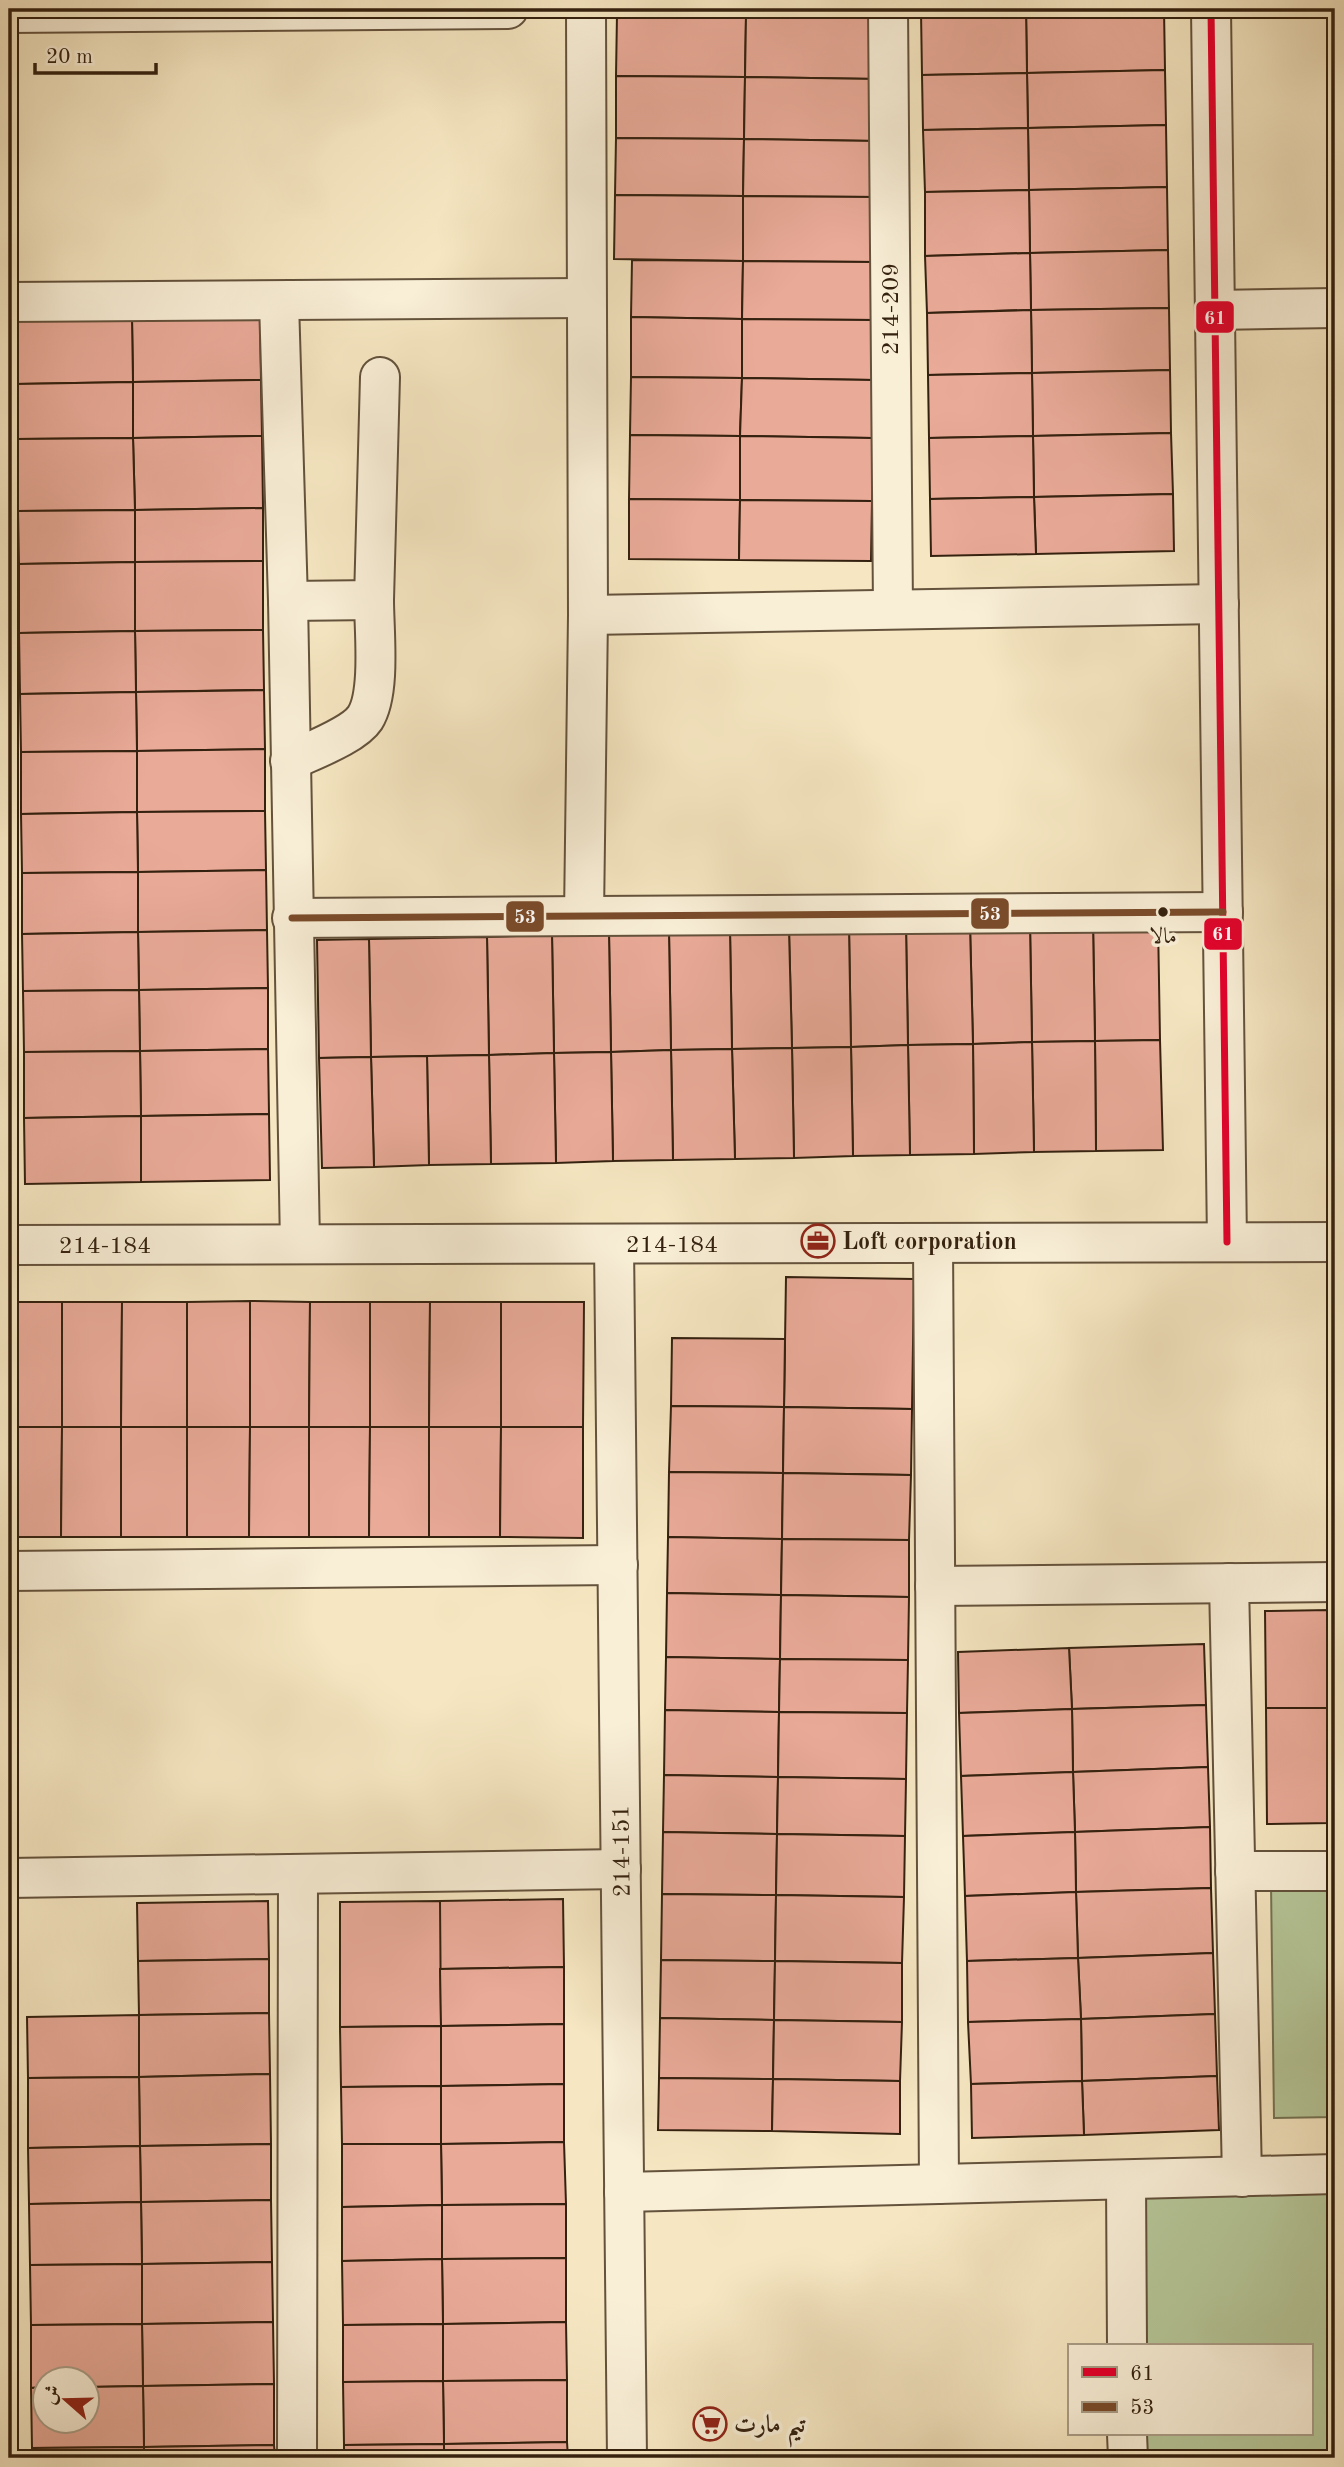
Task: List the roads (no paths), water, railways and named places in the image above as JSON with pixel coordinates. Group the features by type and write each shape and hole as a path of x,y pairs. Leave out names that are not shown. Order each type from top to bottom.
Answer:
{"street":[{"path":"9,13 508,9"},
{"path":"584,916 587,615 586,9"},
{"name":"214-209","path":"888,9 892,609"},
{"path":"1212,9 1227,1242"},
{"path":"9,302 586,298"},
{"path":"279,302 288,601 300,1244"},
{"path":"1215,310 1335,308"},
{"path":"290,761 348,733 365,719 374,692 380,377"},
{"path":"288,601 374,600"},
{"path":"587,615 1219,604"},
{"path":"292,918 1223,912"},
{"name":"214-184","path":"9,1245 1335,1242"},
{"path":"933,1243 939,2184"},
{"name":"214-151","path":"614,1244 627,2458"},
{"path":"9,1572 618,1565"},
{"path":"935,1586 1335,1582"},
{"path":"1229,1583 1241,2176"},
{"path":"9,1878 621,1869"},
{"path":"1235,1871 1335,1871"},
{"path":"297,2458 298,1874"},
{"path":"624,2192 1335,2174"},
{"path":"1126,2180 1127,2344"},
{"path":"1127,2436 1128,2458"}],"place":[{"name":"مالا","path":"1163,912"},
{"name":"Loft corporation","path":"818,1241"},
{"name":"تيم مارت","path":"710,2424"}]}
